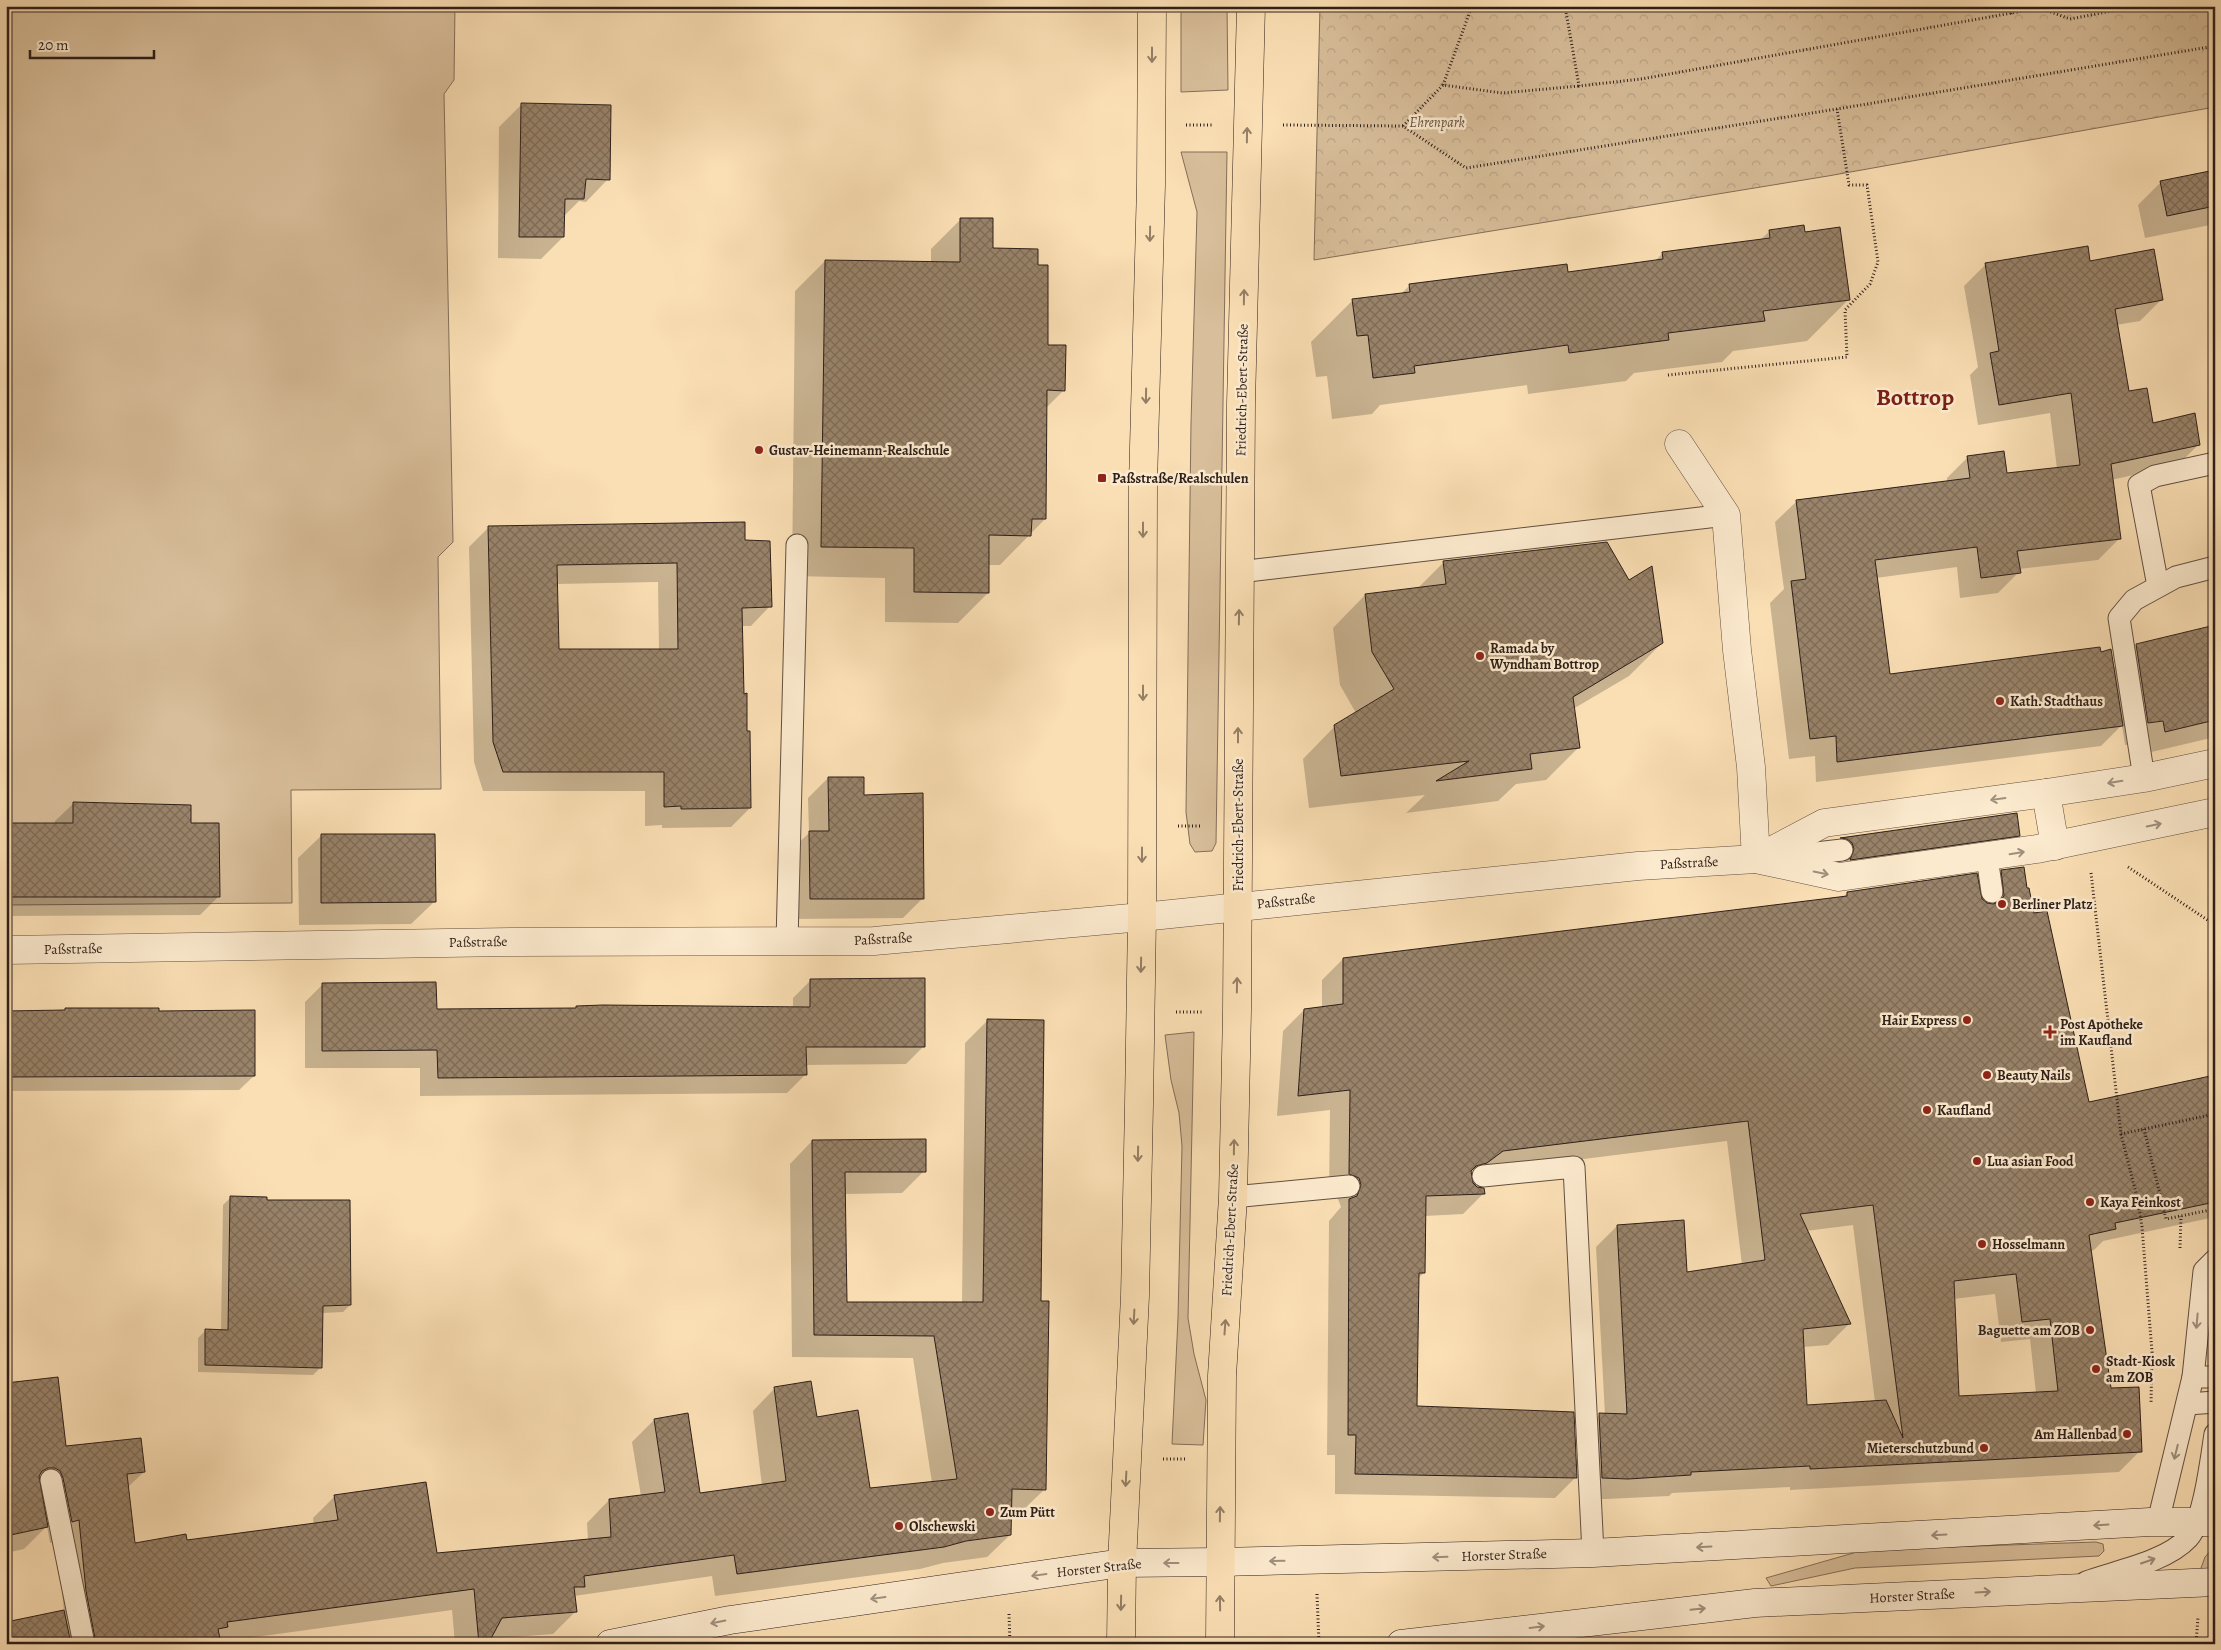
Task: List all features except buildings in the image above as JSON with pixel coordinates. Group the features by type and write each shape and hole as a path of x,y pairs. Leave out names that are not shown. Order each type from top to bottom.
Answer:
{"main road":[{"path":"1121,1644 1122,1563 1135,1296 1141,1014 1143,495 1152,6"},
{"name":"Friedrich-Ebert-Straße","path":"1220,1644 1219,1562 1222,1376 1233,1197 1237,1011 1239,572 1251,6"}],"street":[{"path":"1679,444 1726,515 1737,650 1750,767 1756,859"},
{"path":"2215,763 2144,778 2046,793 2055,846 2215,812"},
{"name":"Paßstraße","path":"1756,859 1824,823 2046,793"},
{"name":"Paßstraße","path":"6,950 512,942 874,941 1142,917 1638,866 1756,859 1840,877 2055,846"},
{"name":"Horster Straße","path":"610,1644 730,1620 1122,1563 1593,1553 2158,1522 2206,1522"},
{"name":"Horster Straße","path":"1401,1644 1755,1603 2215,1582"}],"lane":[{"path":"2158,586 2139,485 2155,476 2215,463"},
{"path":"1239,572 1726,515"},
{"path":"787,942 797,545"},
{"path":"2144,778 2119,618 2134,600 2158,586 2176,577 2215,567"},
{"path":"1756,859 1842,850"},
{"path":"1987,857 1992,892"},
{"path":"1483,1176 1574,1167 1593,1553"},
{"path":"1233,1197 1349,1186"},
{"path":"2158,1522 2193,1377 2204,1271 2215,1260"},
{"path":"2193,1377 2215,1377"},
{"path":"2188,1404 2215,1402"},
{"path":"2068,1588 2165,1555 2206,1522 2215,1434"},
{"path":"51,1480 84,1644"}],"path":[{"path":"1403,126 1444,85 1472,6"},
{"path":"1564,6 1579,86"},
{"path":"2011,14 2014,6"},
{"path":"1444,85 1502,93 1642,79 2040,8 2070,19 2138,6"},
{"path":"1151,125 1403,126 1466,168 2215,46"},
{"path":"1668,375 1848,357 1845,310 1870,284 1878,262 1867,185 1849,185 1837,109"},
{"path":"1142,825 1238,826"},
{"path":"2087,839 2215,925"},
{"path":"2087,839 2121,1134 2138,1201 2142,1227 2152,1352 2151,1406"},
{"path":"1141,1014 1237,1011"},
{"path":"2121,1134 2215,1114"},
{"path":"2144,1129 2166,1219 2215,1209"},
{"path":"1127,1458 1221,1461"},
{"path":"1316,1560 1319,1644"}],"green space":[{"path":"6,6 455,6 454,80 444,94 453,542 438,557 441,789 291,790 292,903 6,905"},
{"path":"1181,6 1227,6 1228,90 1181,92"},
{"name":"Ehrenpark","path":"1320,6 2215,6 2215,107 1828,176 1314,260"},
{"path":"1181,152 1227,152 1216,843 1212,851 1195,852 1190,844 1186,812 1191,423 1197,212"},
{"path":"1194,1032 1188,1318 1194,1354 1206,1400 1203,1445 1172,1444 1178,1318 1182,1146 1179,1113 1171,1080 1165,1035"},
{"path":"2096,1542 2103,1544 2104,1551 2099,1556 1855,1568 1771,1586 1766,1578 1864,1550"},
{"path":"2215,1546 2215,1572 2201,1568 2205,1557"}],"place":[{"name":"Gustav-Heinemann-Realschule","path":"759,450"},
{"name":"Paßstraße/Realschulen","path":"1102,478"},
{"name":"Ramada by Wyndham Bottrop","path":"1480,656"},
{"name":"Kath. Stadthaus","path":"2000,701"},
{"name":"Berliner Platz","path":"2002,904"},
{"name":"Hair Express","path":"1967,1020"},
{"name":"Post Apotheke im Kaufland","path":"2050,1032"},
{"name":"Beauty Nails","path":"1987,1075"},
{"name":"Kaufland","path":"1927,1110"},
{"name":"Lua asian Food","path":"1977,1161"},
{"name":"Kaya Feinkost","path":"2090,1202"},
{"name":"Hosselmann","path":"1982,1244"},
{"name":"Baguette am ZOB","path":"2090,1330"},
{"name":"Stadt-Kiosk am ZOB","path":"2096,1369"},
{"name":"Am Hallenbad","path":"2127,1434"},
{"name":"Mieterschutzbund","path":"1984,1448"},
{"name":"Zum Pütt","path":"990,1512"},
{"name":"Olschewski","path":"899,1526"}],"district":[{"name":"Bottrop","path":"1915,397"}]}
